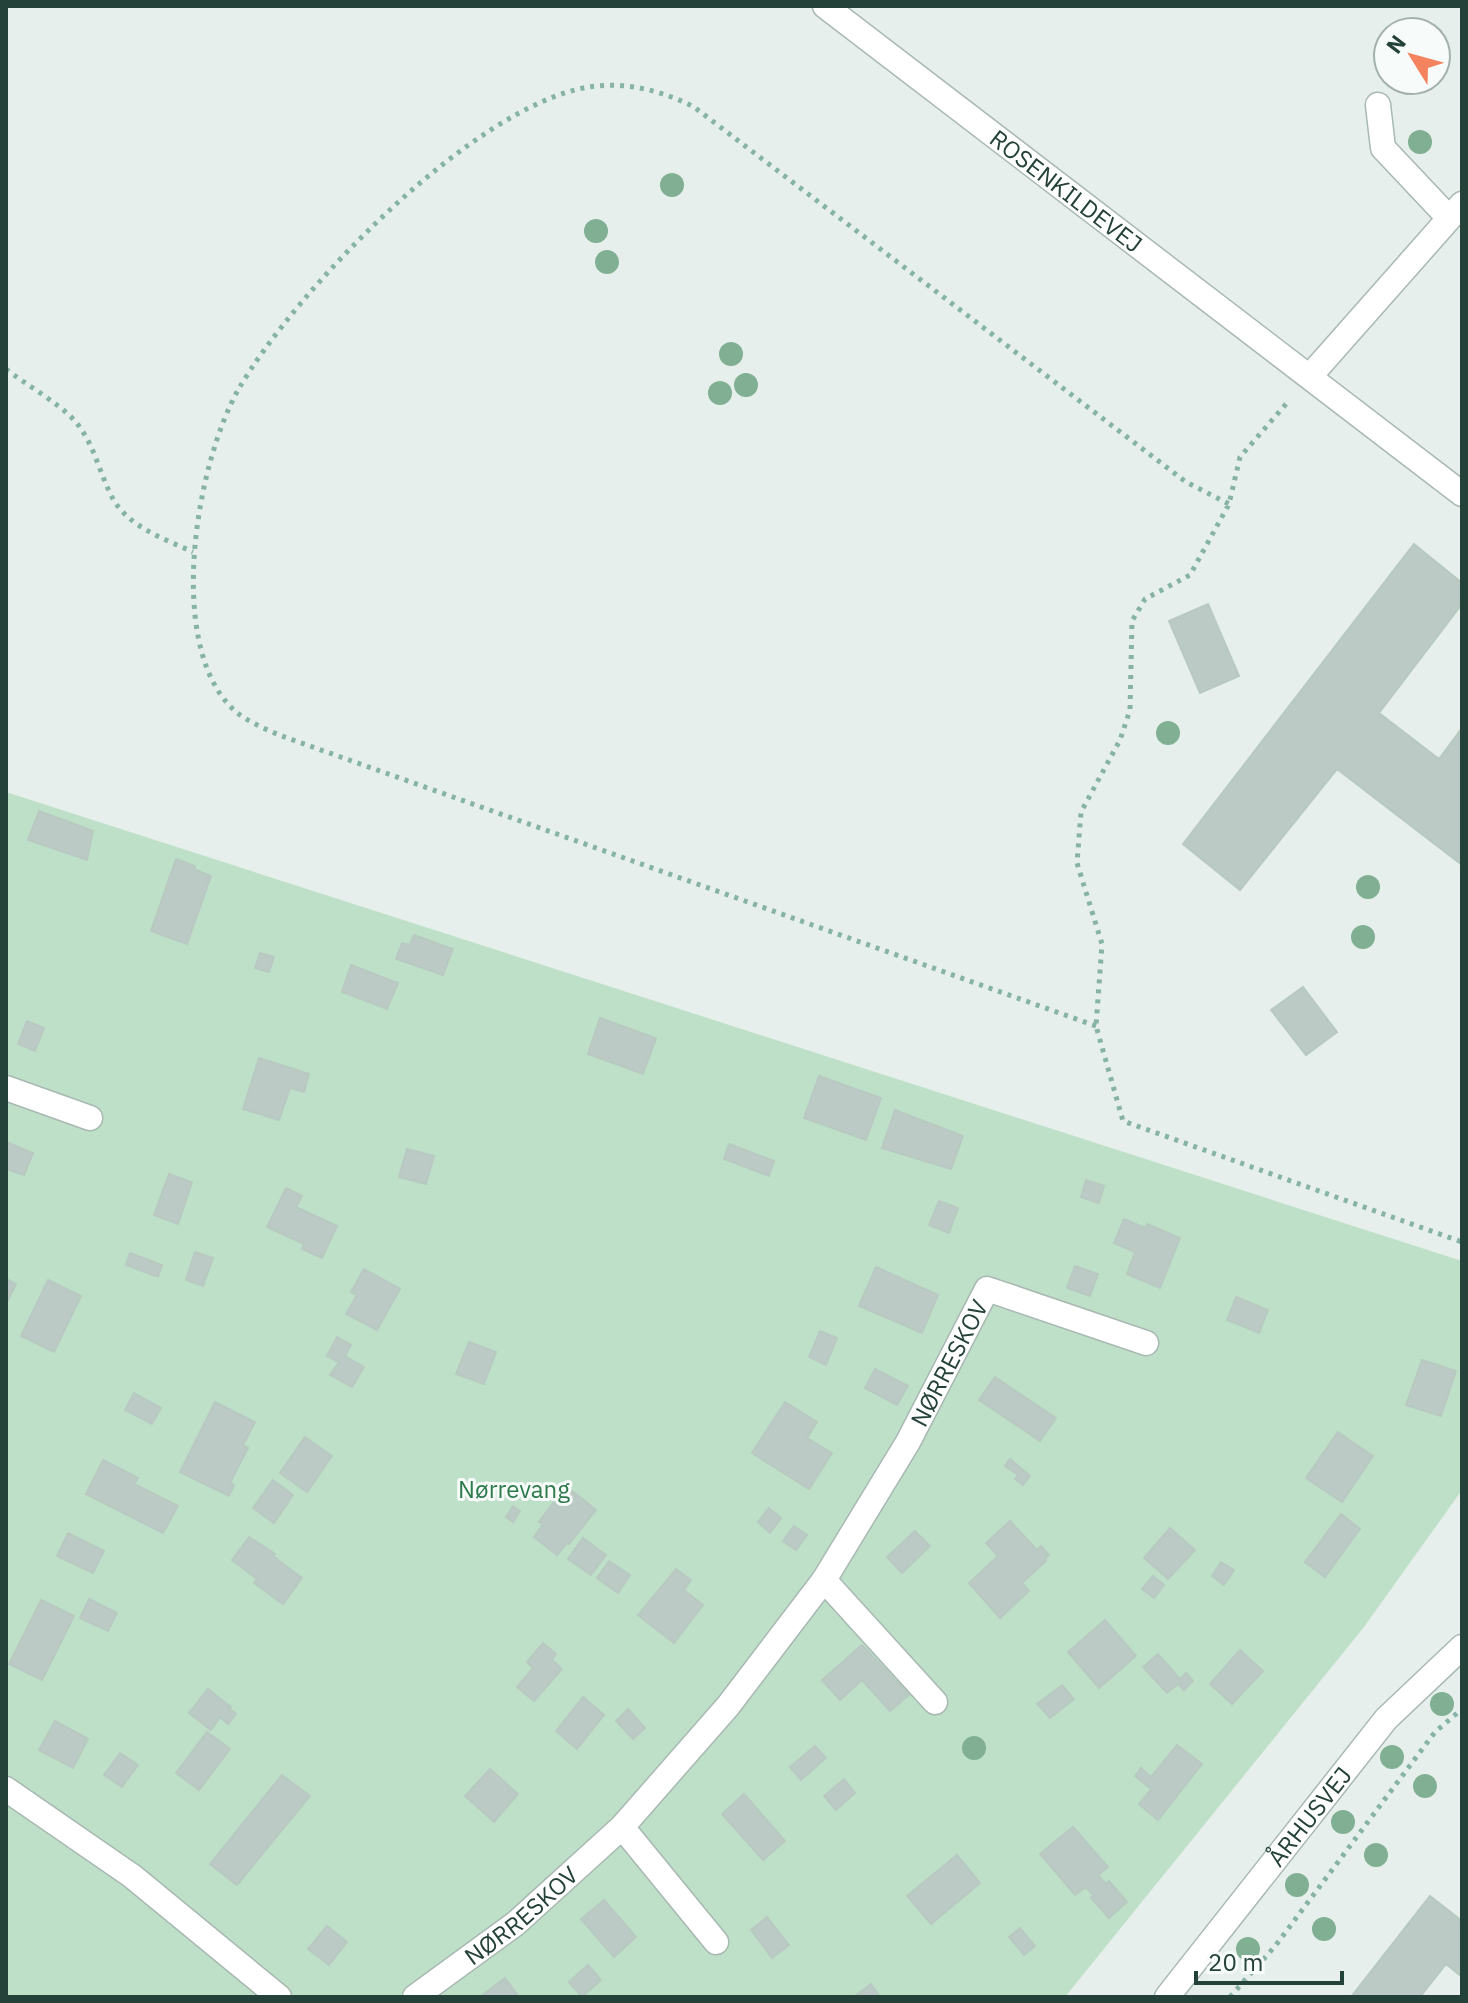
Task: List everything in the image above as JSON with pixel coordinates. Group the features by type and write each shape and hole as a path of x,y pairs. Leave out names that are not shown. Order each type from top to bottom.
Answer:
{"street":[{"name":"ROSENKILDEVEJ","path":"825,6 1462,494"},
{"path":"1310,376 1456,211 1383,148 1378,105"},
{"path":"6,1088 90,1118"},
{"name":"NØRRESKOV","path":"415,1997 515,1924 622,1827 728,1706 824,1580 908,1442 987,1289 1146,1343"},
{"path":"824,1580 935,1702"},
{"name":"ÅRHUSVEJ","path":"1168,1997 1386,1719 1462,1647"},
{"path":"6,1789 132,1876 279,1997"},
{"path":"622,1827 716,1942"}],"path":[{"path":"1096,1026 252,723 228,705 211,678 202,652 195,614 193,552 216,443 237,392 266,347 377,222 424,179 484,134 523,110 563,93 591,86 639,87 670,95 694,107 1186,482 1229,504"},
{"path":"6,369 74,420 94,450 110,495 122,512 148,532 193,552"},
{"path":"1310,376 1240,457 1229,504 1190,575 1145,599 1132,621 1130,710 1120,740 1081,812 1077,863 1102,944 1096,1026 1123,1121 1462,1242"},
{"path":"1230,1997 1276,1945 1435,1732 1462,1709"}],"green space":[{"name":"Nørrevang","path":"6,792 1462,1261 1462,1490 1364,1627 1065,1997 6,1997"}],"building":[{"path":"1414,544 1462,583 1462,604 1379,713 1439,759 1462,728 1462,865 1337,769 1240,890 1183,844"},
{"path":"1208,604 1239,676 1200,693 1169,621"},
{"path":"39,811 93,831 87,860 28,840"},
{"path":"176,859 211,876 187,944 151,931"},
{"path":"414,935 453,949 443,975 396,959 402,943 410,945"},
{"path":"260,953 274,957 269,972 255,968"},
{"path":"351,965 398,983 387,1009 342,992"},
{"path":"1303,987 1337,1032 1306,1055 1271,1010"},
{"path":"600,1018 656,1038 643,1074 588,1054"},
{"path":"27,1021 44,1028 35,1051 18,1044"},
{"path":"259,1058 309,1074 304,1092 290,1088 279,1120 243,1109"},
{"path":"819,1076 881,1098 866,1140 804,1118"},
{"path":"895,1110 963,1136 951,1169 882,1148"},
{"path":"6,1142 33,1153 24,1175 6,1169"},
{"path":"729,1144 774,1161 769,1176 724,1159"},
{"path":"407,1149 434,1156 426,1184 399,1177"},
{"path":"169,1174 192,1182 178,1224 154,1215"},
{"path":"1086,1180 1104,1186 1099,1203 1081,1197"},
{"path":"286,1188 302,1196 296,1207 337,1226 322,1258 302,1249 304,1244 267,1227"},
{"path":"939,1201 958,1208 949,1233 929,1225"},
{"path":"1124,1219 1145,1228 1147,1224 1180,1238 1160,1288 1127,1274 1135,1252 1114,1243"},
{"path":"195,1252 213,1258 203,1286 186,1280"},
{"path":"130,1253 162,1265 158,1277 126,1265"},
{"path":"1075,1266 1098,1274 1090,1296 1067,1288"},
{"path":"876,1267 938,1295 922,1333 859,1306"},
{"path":"364,1269 400,1289 377,1330 346,1314 357,1295 351,1292"},
{"path":"6,1279 16,1284 6,1304"},
{"path":"48,1280 81,1296 54,1352 21,1336"},
{"path":"1236,1297 1268,1310 1259,1333 1227,1320"},
{"path":"820,1331 837,1338 826,1365 809,1357"},
{"path":"337,1337 351,1345 345,1356 364,1367 352,1387 330,1375 339,1362 327,1356"},
{"path":"469,1342 496,1352 484,1384 456,1374"},
{"path":"1422,1360 1456,1371 1441,1416 1406,1405"},
{"path":"875,1369 908,1386 897,1405 865,1388"},
{"path":"995,1377 1056,1418 1040,1441 979,1400"},
{"path":"134,1393 161,1408 152,1424 125,1410"},
{"path":"215,1402 255,1422 243,1445 248,1448 230,1483 234,1485 229,1496 180,1472"},
{"path":"785,1402 817,1422 807,1438 832,1453 809,1489 752,1453"},
{"path":"1338,1432 1373,1456 1342,1502 1306,1478"},
{"path":"305,1437 332,1456 307,1492 280,1473"},
{"path":"1010,1459 1030,1476 1023,1485 1015,1479 1018,1475 1005,1466"},
{"path":"103,1460 138,1478 134,1484 178,1506 163,1533 86,1494"},
{"path":"273,1480 293,1495 274,1523 253,1508"},
{"path":"566,1486 596,1510 557,1555 534,1537 543,1524 539,1522"},
{"path":"513,1506 520,1511 513,1522 506,1517"},
{"path":"769,1508 781,1518 770,1533 758,1522"},
{"path":"1341,1514 1360,1529 1325,1577 1305,1562"},
{"path":"1010,1521 1037,1550 1041,1546 1049,1555 1022,1583 1029,1591 1000,1618 969,1583 998,1556 986,1543"},
{"path":"794,1526 807,1535 796,1550 783,1541"},
{"path":"1170,1528 1195,1550 1168,1579 1144,1558"},
{"path":"915,1531 930,1546 902,1573 887,1557"},
{"path":"68,1533 104,1551 93,1573 57,1556"},
{"path":"249,1537 275,1554 273,1556 302,1578 283,1604 254,1583 257,1579 232,1560"},
{"path":"583,1538 606,1555 591,1575 568,1559"},
{"path":"609,1561 630,1575 618,1593 597,1578"},
{"path":"1221,1562 1234,1570 1224,1585 1212,1576"},
{"path":"676,1569 691,1580 684,1590 703,1605 674,1643 638,1615"},
{"path":"1153,1576 1164,1585 1154,1598 1142,1589"},
{"path":"89,1599 117,1613 108,1631 80,1618"},
{"path":"41,1600 74,1616 42,1680 9,1664"},
{"path":"1105,1620 1136,1656 1099,1688 1068,1652"},
{"path":"543,1643 556,1654 552,1660 562,1669 534,1701 517,1687 533,1668 527,1662"},
{"path":"862,1645 909,1695 890,1711 862,1680 840,1700 822,1680"},
{"path":"1240,1650 1263,1671 1232,1704 1210,1684"},
{"path":"1158,1654 1180,1679 1186,1673 1193,1681 1184,1690 1178,1684 1167,1693 1143,1667"},
{"path":"1062,1685 1074,1699 1050,1718 1037,1704"},
{"path":"208,1689 236,1714 228,1724 220,1717 211,1730 189,1713"},
{"path":"583,1697 604,1715 577,1749 556,1731"},
{"path":"628,1709 645,1728 633,1739 616,1721"},
{"path":"55,1721 88,1739 73,1768 39,1750"},
{"path":"207,1732 230,1749 199,1790 176,1773"},
{"path":"1177,1745 1202,1764 1158,1820 1139,1804 1151,1789 1135,1776 1141,1768 1151,1777"},
{"path":"815,1746 826,1758 801,1780 790,1767"},
{"path":"120,1753 138,1765 122,1787 104,1775"},
{"path":"490,1769 518,1794 494,1822 465,1796"},
{"path":"282,1775 310,1796 237,1885 210,1864"},
{"path":"844,1779 855,1793 836,1810 824,1796"},
{"path":"744,1794 785,1841 763,1860 722,1814"},
{"path":"1073,1827 1108,1867 1098,1875 1106,1884 1109,1881 1127,1902 1109,1918 1091,1898 1093,1895 1086,1887 1075,1895 1040,1854"},
{"path":"957,1855 980,1883 931,1924 907,1896"},
{"path":"1430,1896 1462,1921 1462,1977 1446,1964 1420,1997 1351,1997"},
{"path":"604,1900 636,1937 614,1957 581,1919"},
{"path":"767,1917 789,1945 772,1958 751,1930"},
{"path":"327,1926 347,1942 329,1965 308,1949"},
{"path":"1020,1928 1035,1946 1024,1955 1009,1937"},
{"path":"588,1965 601,1980 582,1997 569,1982"},
{"path":"505,1978 519,1997 480,1997"},
{"path":"871,1984 880,1997 854,1997"}]}
